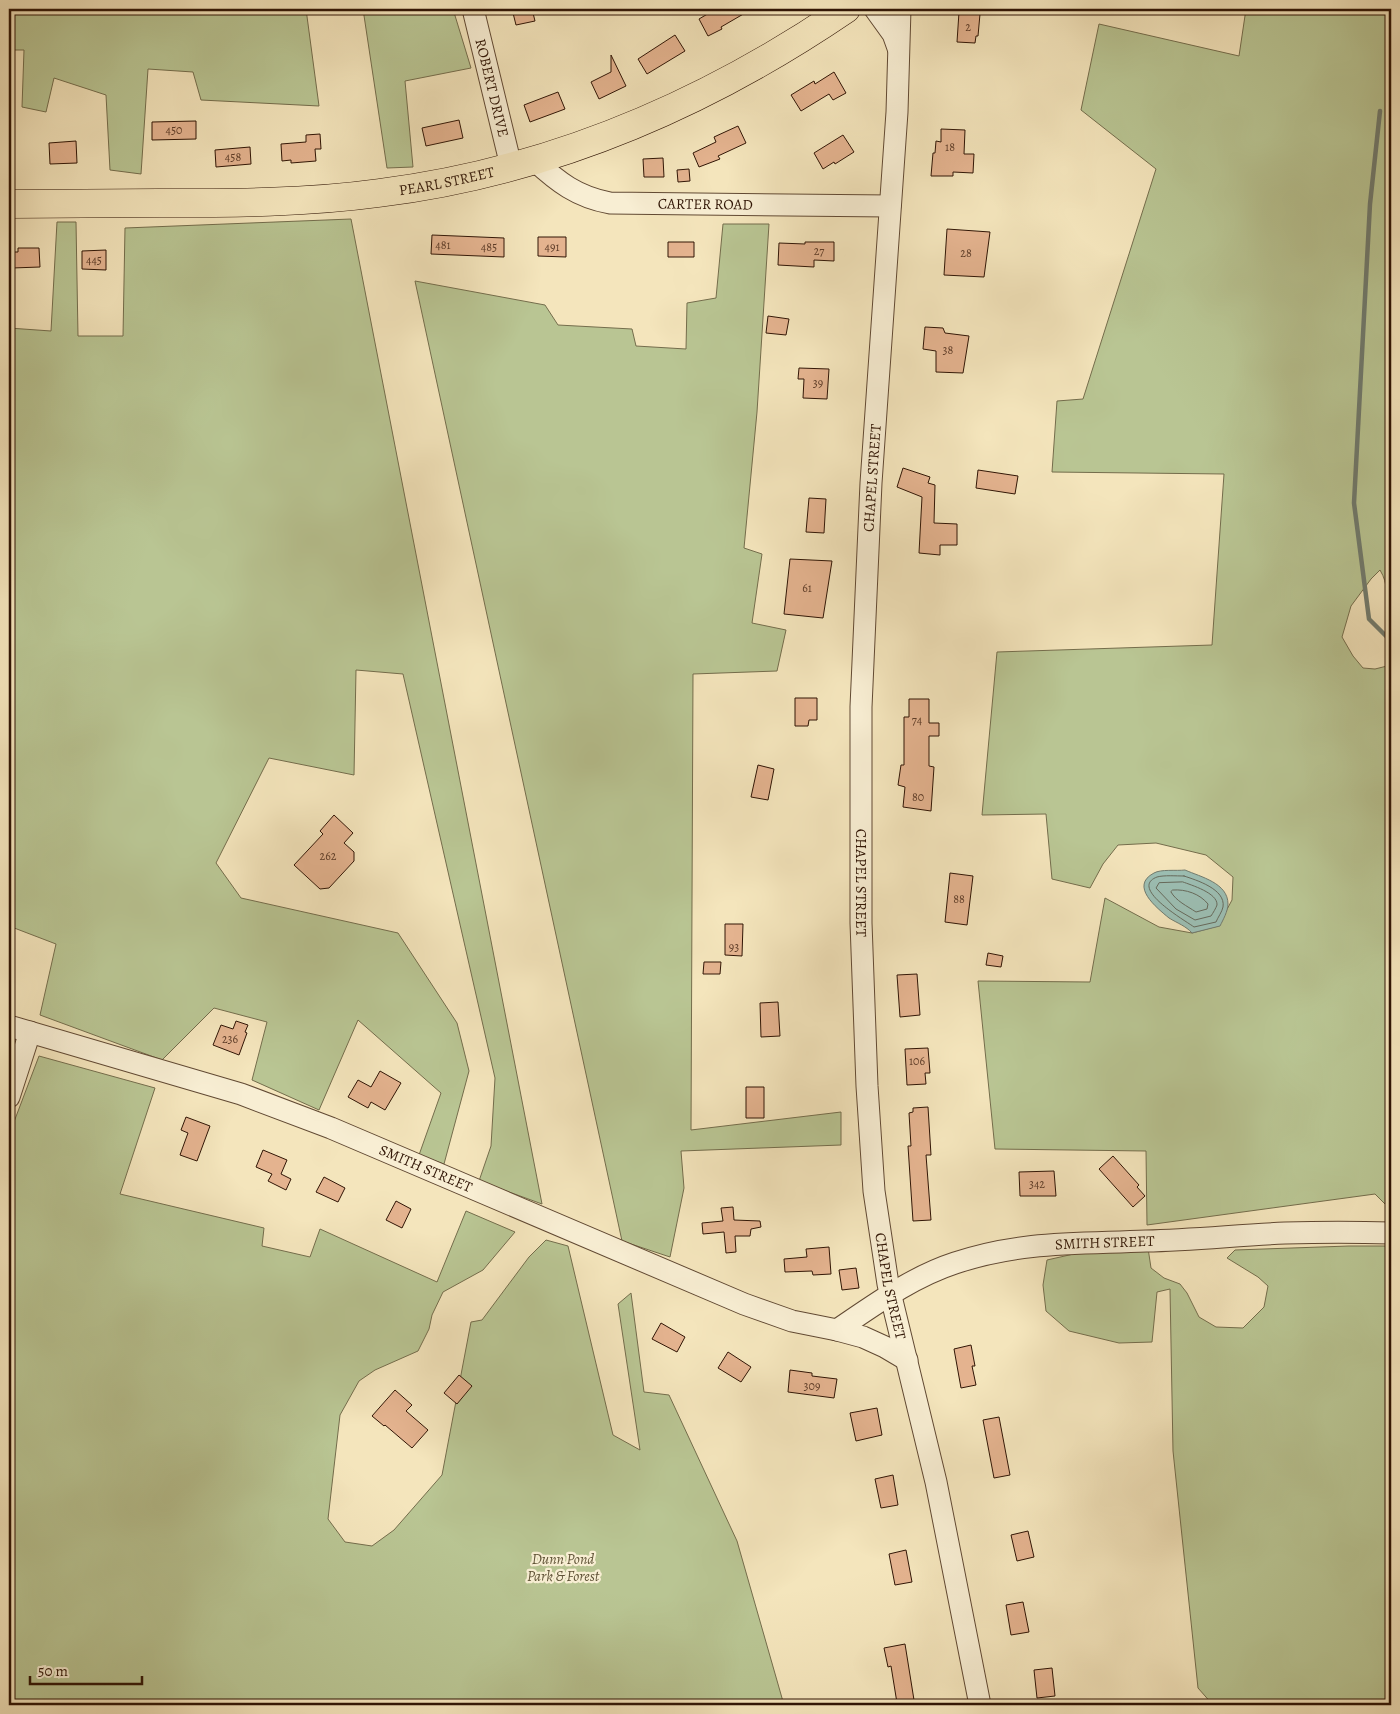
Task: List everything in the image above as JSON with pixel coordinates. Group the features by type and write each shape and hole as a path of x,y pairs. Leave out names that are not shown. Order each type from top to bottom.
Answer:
{"main road":[{"name":"PEARL STREET","path":"9,204 255,203 304,201 380,193 450,182 522,163 624,130 682,104 777,54 846,9"}],"street":[{"name":"ROBERT DRIVE","path":"473,9 522,163"},
{"name":"CHAPEL STREET","path":"875,9 893,34 899,51"},
{"name":"CHAPEL STREET","path":"900,9 898,112 890,206 865,602 861,707 860,823 862,969 870,1138 876,1206 891,1294 940,1499 980,1705"},
{"name":"CARTER ROAD","path":"522,163 553,177 592,200 610,203 890,206"},
{"name":"SMITH STREET","path":"9,1026 241,1094 331,1128 744,1304 792,1321 837,1330 874,1342 907,1360"},
{"path":"9,1097 30,1032"},
{"name":"SMITH STREET","path":"837,1330 891,1294 954,1263 1027,1246 1066,1242 1146,1241 1285,1233 1391,1233"}],"green space":[{"path":"9,9 306,9 319,106 201,100 193,72 148,69 141,174 110,170 106,95 54,78 46,112 22,107 24,50 9,50"},
{"path":"363,9 453,9 471,68 405,81 413,167 387,168"},
{"path":"1246,9 1391,9 1391,610 1389,610 1386,585 1380,570 1351,606 1342,637 1353,656 1363,668 1375,669 1391,665 1391,1205 1386,1205 1375,1194 1147,1225 1146,1151 995,1149 978,981 1090,982 1105,898 1159,927 1192,933 1218,926 1232,900 1233,877 1206,855 1156,843 1118,845 1103,864 1090,888 1052,879 1046,814 982,815 997,652 1212,645 1224,474 1052,472 1057,401 1083,399 1156,169 1081,110 1099,24 1239,56"},
{"path":"351,219 542,1204 479,1181 491,1146 495,1078 403,674 356,670 354,775 269,758 216,863 241,898 398,933 457,1023 469,1071 444,1164 419,1155 441,1093 358,1020 319,1110 252,1080 267,1022 214,1008 162,1060 40,1015 56,944 9,926 9,328 51,331 57,222 76,222 78,336 123,336 125,228"},
{"path":"723,224 769,224 757,412 744,548 762,554 752,623 786,630 777,671 693,674 691,1130 841,1112 841,1145 681,1151 684,1188 670,1257 622,1241 415,281 545,305 558,325 632,329 636,346 686,349 687,303 716,298"},
{"name":"Dunn Pond Park & Forest","path":"39,1056 155,1088 120,1194 264,1228 262,1246 310,1257 320,1229 437,1282 466,1211 515,1232 483,1270 443,1292 432,1315 429,1329 418,1351 375,1370 359,1381 340,1415 328,1519 345,1542 372,1546 394,1530 442,1475 471,1322 482,1320 529,1257 546,1240 568,1246 613,1435 640,1450 618,1304 631,1293 644,1392 669,1395 737,1541 784,1705 9,1705 9,1135"},
{"path":"1391,1246 1391,1705 1213,1705 1198,1688 1173,1451 1170,1289 1157,1292 1152,1342 1119,1343 1069,1331 1046,1311 1043,1285 1047,1260 1087,1251 1148,1248 1151,1268 1164,1278 1180,1284 1187,1293 1199,1317 1216,1327 1243,1328 1264,1307 1268,1286 1258,1277 1227,1258 1235,1250"}],"water":[{"path":"1185,870 1206,878 1224,891 1228,907 1220,926 1192,933 1158,909 1148,897 1144,884 1147,878 1157,872"}],"building":[{"path":"512,9 532,9 535,21 516,25"},
{"path":"716,9 752,9 708,36 699,19"},
{"path":"959,12 980,14 978,36 976,36 975,43 957,42"},
{"path":"675,35 685,51 647,74 638,59"},
{"path":"611,55 626,86 599,99 591,82 611,72"},
{"path":"834,72 846,93 833,100 829,94 801,111 791,95 814,81 815,84"},
{"path":"558,92 565,109 530,122 524,105"},
{"path":"459,120 463,138 426,146 422,128"},
{"path":"196,121 196,139 152,140 152,122"},
{"path":"738,126 746,143 718,156 720,159 699,167 693,153 716,142 714,137"},
{"path":"941,129 965,130 964,154 974,154 973,173 953,172 953,176 931,176 933,153 935,153 936,141 941,142"},
{"path":"320,134 321,149 315,149 316,161 291,163 291,160 282,161 281,144 306,142 306,135"},
{"path":"843,135 854,152 823,169 814,153"},
{"path":"76,141 77,163 50,164 49,143"},
{"path":"250,147 251,164 216,167 215,150"},
{"path":"663,158 664,177 644,177 643,159"},
{"path":"689,169 690,181 678,182 677,170"},
{"path":"947,229 990,232 984,277 944,275"},
{"path":"432,235 504,238 504,257 431,254"},
{"path":"538,237 566,237 566,257 538,256"},
{"path":"668,242 694,242 694,257 668,257"},
{"path":"805,242 834,242 834,261 814,260 814,267 778,265 779,243 805,244"},
{"path":"18,248 39,248 40,267 12,268 12,252 18,252"},
{"path":"106,250 106,270 82,269 82,251"},
{"path":"768,316 789,319 786,335 766,333"},
{"path":"925,327 943,328 945,333 969,336 963,373 936,372 936,351 923,349"},
{"path":"799,368 829,369 827,399 803,398 804,379 798,379"},
{"path":"903,468 930,477 928,483 935,485 934,523 957,524 957,545 940,545 940,555 919,553 922,497 897,487"},
{"path":"978,470 1018,476 1015,494 976,488"},
{"path":"809,498 826,499 824,533 806,532"},
{"path":"790,559 832,561 823,618 784,614"},
{"path":"795,698 817,698 817,720 809,720 808,726 795,726"},
{"path":"909,699 929,699 929,723 939,723 939,736 929,736 929,766 934,767 931,811 903,807 905,787 898,785 901,765 904,765 904,717 909,717"},
{"path":"758,765 774,769 768,800 751,797"},
{"path":"334,815 353,833 344,843 354,852 354,861 329,888 320,889 294,865 323,834 320,831"},
{"path":"950,873 973,876 967,925 945,922"},
{"path":"725,924 743,924 742,956 725,955"},
{"path":"988,953 1003,956 1001,967 986,965"},
{"path":"704,962 721,962 720,974 703,974"},
{"path":"917,974 920,1015 900,1017 897,975"},
{"path":"778,1002 780,1036 761,1037 760,1003"},
{"path":"236,1021 248,1025 239,1055 213,1045 221,1025 233,1029"},
{"path":"928,1048 930,1073 925,1073 926,1084 907,1085 905,1049"},
{"path":"380,1071 401,1083 385,1110 371,1102 368,1108 348,1097 358,1080 371,1087"},
{"path":"746,1087 764,1087 764,1118 746,1118"},
{"path":"928,1107 931,1155 926,1155 931,1220 913,1221 908,1146 911,1146 909,1113 913,1112 913,1108"},
{"path":"186,1117 210,1126 197,1161 180,1155 188,1133 181,1130"},
{"path":"263,1150 287,1160 281,1174 291,1179 286,1190 268,1181 272,1174 256,1167"},
{"path":"1113,1156 1139,1185 1137,1187 1145,1196 1133,1207 1099,1169"},
{"path":"1054,1171 1056,1196 1020,1196 1019,1172"},
{"path":"324,1177 345,1188 338,1202 316,1192"},
{"path":"396,1201 411,1209 402,1228 386,1220"},
{"path":"733,1207 734,1220 760,1221 761,1227 751,1229 750,1236 735,1236 736,1252 726,1253 724,1232 703,1234 702,1223 723,1221 721,1208"},
{"path":"829,1247 831,1274 813,1275 812,1271 785,1272 784,1259 807,1257 806,1249"},
{"path":"856,1268 859,1288 842,1290 839,1270"},
{"path":"661,1323 685,1337 677,1352 652,1339"},
{"path":"971,1345 975,1366 972,1366 976,1385 961,1388 954,1349"},
{"path":"728,1352 751,1367 741,1382 718,1368"},
{"path":"790,1370 812,1373 812,1376 837,1379 834,1398 788,1392"},
{"path":"459,1375 472,1386 457,1404 444,1393"},
{"path":"395,1390 412,1405 406,1411 428,1430 412,1448 372,1416"},
{"path":"877,1408 882,1435 856,1441 850,1413"},
{"path":"999,1417 1010,1475 994,1478 983,1420"},
{"path":"893,1475 898,1505 881,1508 875,1479"},
{"path":"1028,1531 1034,1557 1017,1561 1011,1535"},
{"path":"906,1550 912,1582 895,1585 889,1554"},
{"path":"1023,1602 1029,1632 1011,1635 1006,1605"},
{"path":"905,1644 914,1700 897,1703 891,1666 888,1667 884,1648"},
{"path":"1052,1668 1055,1696 1037,1698 1034,1670"}],"waterway":[{"path":"1380,111 1370,204 1354,503 1369,619 1391,641"}]}
